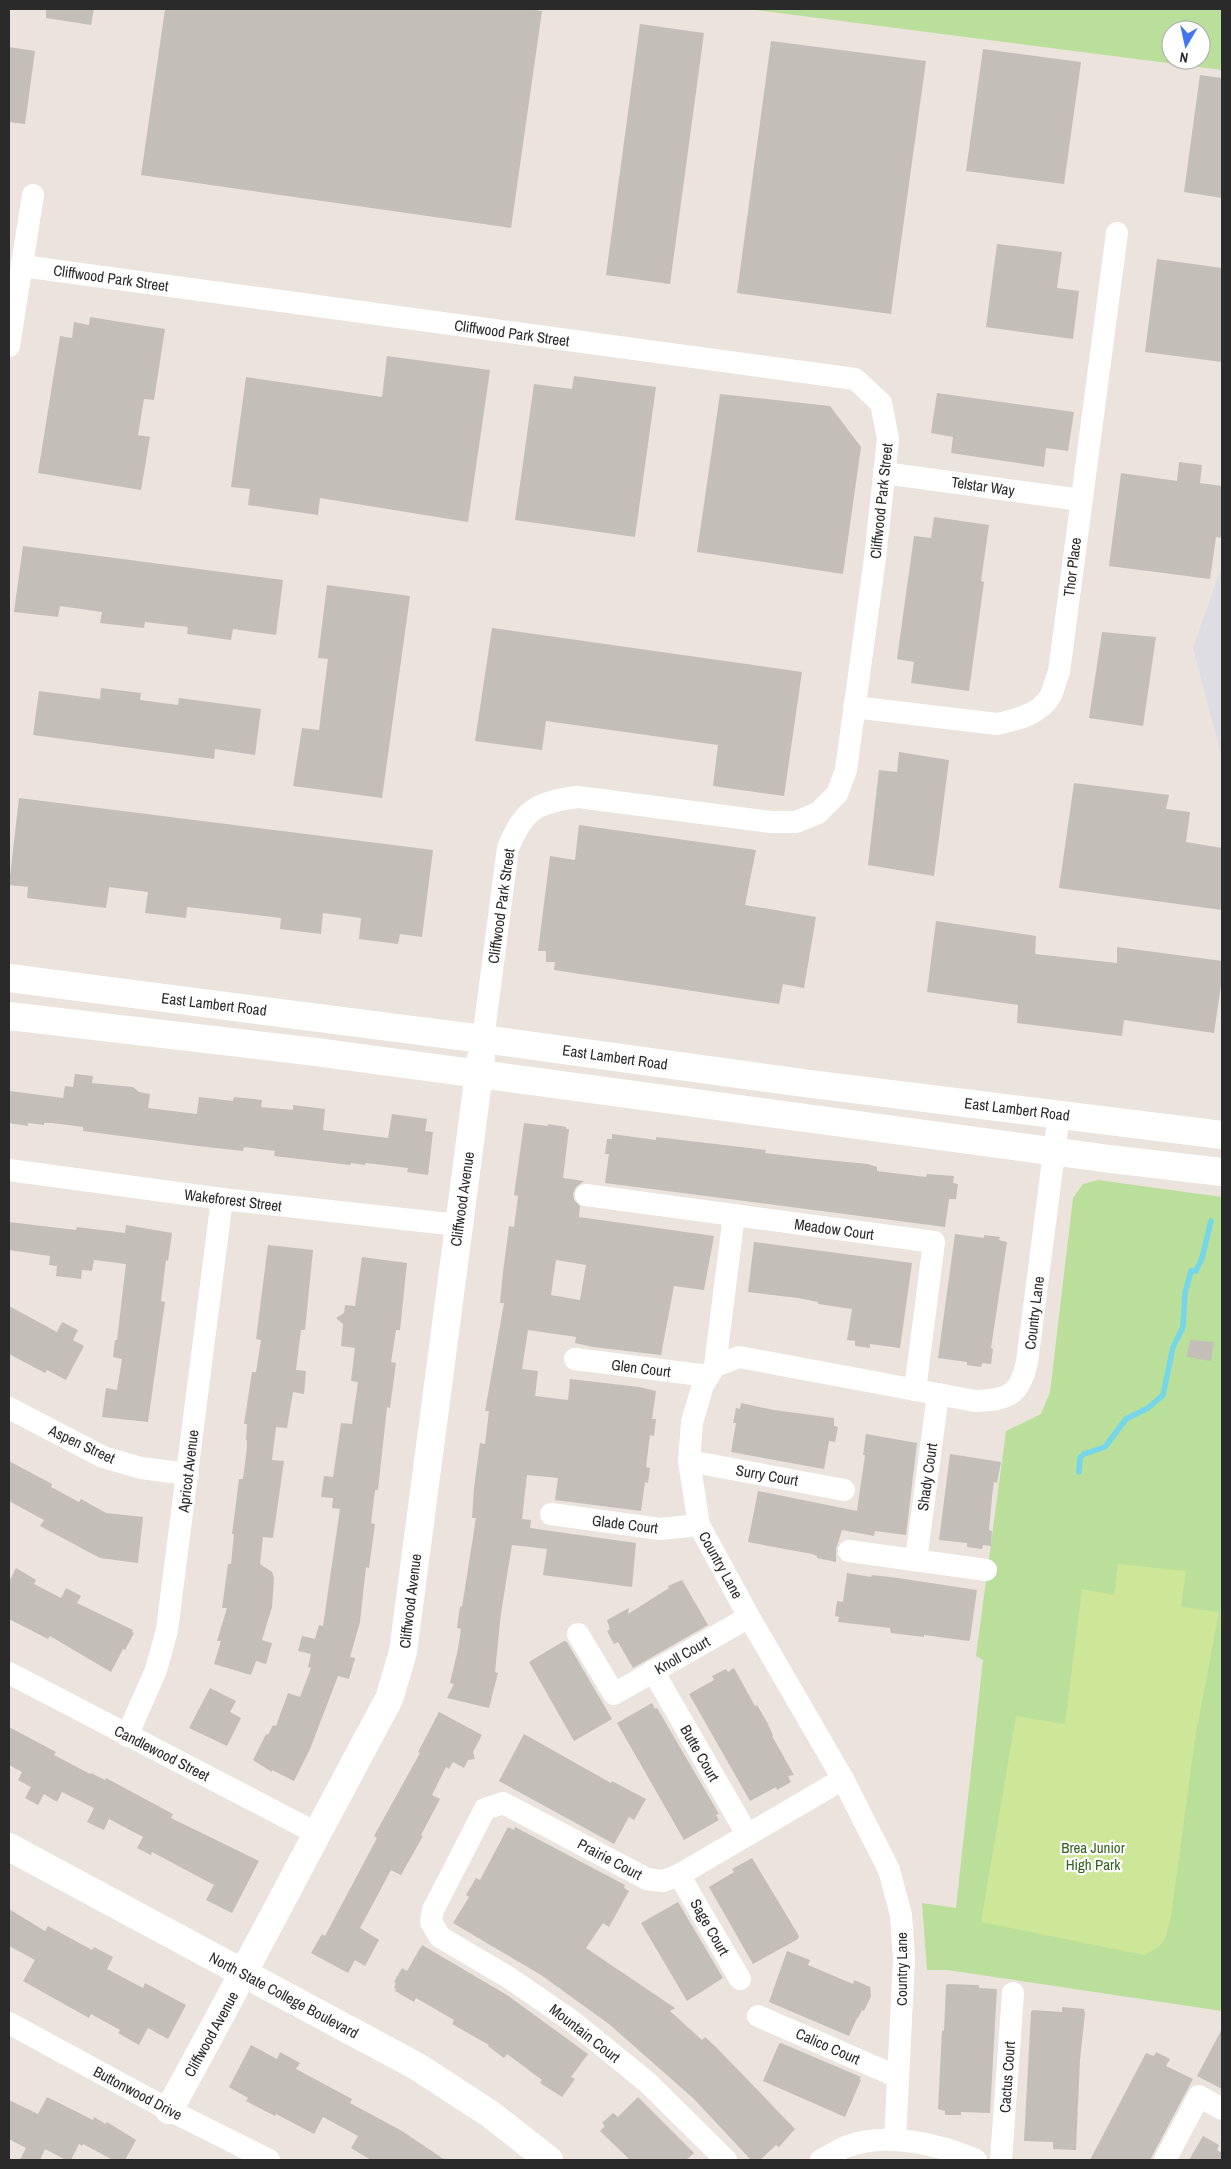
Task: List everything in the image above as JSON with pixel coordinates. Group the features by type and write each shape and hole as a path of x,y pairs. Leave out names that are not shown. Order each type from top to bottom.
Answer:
{"main road":[{"name":"East Lambert Road","path":"9,978 483,1039 811,1084 1222,1135"},
{"path":"9,1016 316,1052 1055,1152 1222,1172"},
{"name":"Cliffwood Avenue","path":"169,2110 389,1699 404,1652 483,1039"},
{"name":"North State College Boulevard","path":"9,1847 418,2067 490,2114 549,2160"}],"street":[{"path":"9,346 33,194"},
{"name":"Thor Place","path":"854,707 997,724 1017,720 1035,711 1050,696 1058,672 1117,233"},
{"name":"Cliffwood Park Street","path":"22,266 856,379 881,403 888,438 875,558 846,770 837,794 818,813 796,822 771,822 578,797 553,800 530,811 516,828 508,848 483,1039"},
{"name":"Telstar Way","path":"884,473 1081,500"},
{"name":"Country Lane","path":"894,2140 904,1959 901,1914 889,1870 843,1779 749,1617 699,1526 689,1461 692,1422 703,1384 712,1371 739,1357 975,1401 996,1400 1011,1395 1024,1379 1060,1114"},
{"name":"Wakeforest Street","path":"9,1170 222,1199 458,1226"},
{"name":"Meadow Court","path":"586,1195 934,1242 915,1390"},
{"name":"Apricot Avenue","path":"127,1736 156,1670 167,1630 222,1199"},
{"path":"712,1371 734,1215"},
{"name":"Glen Court","path":"575,1359 712,1371"},
{"name":"Shady Court","path":"916,1560 938,1394"},
{"name":"Aspen Street","path":"9,1408 103,1457 141,1468 188,1474"},
{"name":"Surry Court","path":"689,1461 844,1490"},
{"name":"Glade Court","path":"551,1514 660,1529 699,1526"},
{"path":"849,1551 986,1570"},
{"name":"Knoll Court","path":"578,1634 614,1694 749,1617"},
{"name":"Butte Court","path":"653,1671 747,1834"},
{"name":"Candlewood Street","path":"9,1673 316,1833"},
{"name":"Prairie Court","path":"431,1922 433,1910 485,1809 503,1803 647,1879 663,1881 679,1875 843,1779"},
{"name":"Sage Court","path":"679,1875 740,1980"},
{"name":"Mountain Court","path":"431,1922 440,1937 508,1977 572,2021 647,2082 726,2160"},
{"name":"Cactus Court","path":"1001,2160 1013,1993"},
{"name":"Calico Court","path":"758,2016 898,2076"},
{"name":"Buttonwood Drive","path":"9,2023 169,2110 269,2160"},
{"path":"1165,2160 1199,2096 1222,2109"},
{"path":"821,2160 846,2147 894,2140 950,2150 976,2160"}],"shaded area":[{"path":"1222,566 1222,758 1193,648"}],"green space":[{"path":"748,9 1222,9 1222,70 1211,69 1211,20 1161,20 1161,62"},
{"name":"Brea Junior High Park","path":"1098,1180 1222,1197 1222,2011 947,1970 927,1970 922,1903 956,1908 983,1660 976,1656 1006,1431 1041,1414 1050,1392 1073,1198 1083,1184"},
{"path":"1118,1564 1186,1571 1181,1607 1219,1612 1195,1739 1171,1917 1164,1941 1157,1948 1144,1955 981,1922 1016,1716 1065,1724 1082,1589 1114,1595"}],"building":[{"path":"46,9 94,9 91,25 46,18"},
{"path":"165,9 526,9 542,11 511,228 141,175"},
{"path":"640,24 704,33 670,284 606,275"},
{"path":"771,41 926,61 891,314 737,293"},
{"path":"9,47 35,51 25,124 9,122"},
{"path":"983,49 1081,62 1064,184 966,171"},
{"path":"1200,75 1222,78 1222,198 1184,192"},
{"path":"997,244 1062,252 1057,288 1079,291 1073,339 986,327"},
{"path":"1157,259 1222,268 1222,362 1145,352"},
{"path":"90,317 165,329 154,400 144,399 138,435 150,437 141,490 38,473 60,336 72,338 74,322 89,325"},
{"path":"387,356 490,370 468,522 320,498 318,515 248,505 250,489 231,487 246,377 382,397"},
{"path":"574,376 656,387 635,537 515,520 534,384 572,389"},
{"path":"937,393 1074,412 1068,451 1046,448 1044,467 951,453 953,437 931,433"},
{"path":"720,394 830,406 861,447 843,574 697,552"},
{"path":"1179,462 1202,465 1200,483 1222,486 1222,538 1216,537 1210,579 1109,566 1121,473 1177,481"},
{"path":"934,517 989,525 981,581 984,582 969,691 911,683 914,662 897,659 914,536 931,538"},
{"path":"23,546 283,580 276,635 233,629 231,640 187,634 188,627 145,622 144,628 100,623 102,612 60,606 58,617 14,612"},
{"path":"327,585 410,596 382,798 293,786 302,728 319,730 328,659 318,658"},
{"path":"492,628 802,672 784,796 713,786 718,745 546,721 542,750 475,741"},
{"path":"1102,632 1156,637 1143,726 1089,718"},
{"path":"101,688 141,693 140,700 178,705 179,698 261,709 255,755 215,749 214,759 33,735 39,691 100,699"},
{"path":"899,752 949,760 934,876 868,865 879,770 897,772"},
{"path":"1074,783 1169,795 1166,809 1190,812 1186,842 1222,848 1222,910 1059,888"},
{"path":"19,798 433,850 422,937 400,934 398,944 359,939 361,918 323,913 321,934 280,929 281,918 187,907 186,918 145,913 148,892 109,887 106,908 27,898 28,887 9,885"},
{"path":"579,825 756,850 745,905 816,917 804,988 783,984 779,1004 554,970 555,962 546,962 546,951 538,951 550,856 575,860"},
{"path":"936,921 1036,936 1035,954 1117,963 1117,947 1222,961 1222,978 1214,1033 1124,1020 1122,1036 1017,1023 1018,1005 927,992"},
{"path":"75,1074 93,1076 92,1083 133,1087 139,1092 150,1094 148,1108 197,1114 199,1097 233,1101 234,1097 262,1100 261,1107 293,1110 293,1105 325,1109 323,1130 388,1138 392,1114 427,1119 425,1131 433,1132 428,1175 407,1172 408,1168 366,1163 365,1165 351,1163 350,1165 274,1156 275,1151 244,1147 243,1151 198,1146 83,1131 83,1127 52,1123 44,1123 44,1125 28,1123 28,1126 9,1123 10,1091 63,1098 65,1086 73,1087"},
{"path":"524,1123 566,1127 566,1129 569,1129 563,1178 584,1181 576,1187 573,1194 574,1200 580,1206 579,1217 714,1236 704,1290 674,1286 661,1355 593,1347 575,1343 576,1337 528,1330 522,1369 538,1371 535,1396 568,1400 570,1379 639,1387 656,1391 652,1419 656,1419 654,1436 650,1435 646,1467 650,1468 648,1483 645,1482 641,1511 555,1500 558,1478 527,1475 522,1519 531,1520 530,1528 636,1543 632,1587 543,1575 547,1549 512,1545 501,1613 495,1672 498,1673 489,1708 447,1698 454,1684 450,1683 461,1629 457,1628 476,1518 472,1518 474,1488 480,1443 485,1444 489,1411 485,1411 504,1303 500,1303 509,1226 514,1227 518,1196 514,1195","holes":["556,1260 586,1265 580,1300 551,1295"]},
{"path":"612,1134 656,1140 656,1137 766,1150 765,1153 868,1164 877,1167 877,1171 909,1175 926,1177 927,1174 954,1176 953,1183 958,1184 956,1199 949,1199 945,1227 605,1183 609,1154 605,1154 607,1139 612,1139"},
{"path":"9,1222 76,1230 77,1227 125,1233 126,1225 172,1233 168,1261 166,1260 161,1301 165,1302 148,1422 102,1417 106,1388 117,1390 122,1359 113,1357 115,1340 117,1340 126,1264 94,1260 92,1271 82,1270 81,1279 56,1276 57,1266 49,1265 50,1256 9,1250"},
{"path":"955,1234 984,1238 984,1235 1000,1237 999,1240 1007,1242 991,1348 993,1349 991,1364 982,1363 981,1367 967,1365 967,1362 938,1358"},
{"path":"754,1242 912,1263 900,1348 870,1344 870,1348 855,1346 855,1341 847,1340 852,1309 818,1304 818,1302 798,1298 748,1292"},
{"path":"268,1245 313,1250 305,1330 301,1330 296,1370 306,1371 304,1394 293,1392 287,1428 276,1427 272,1460 284,1461 273,1538 263,1537 260,1564 272,1572 274,1578 272,1607 262,1640 272,1643 266,1664 256,1661 251,1675 214,1664 221,1641 217,1641 227,1608 222,1608 228,1564 231,1564 234,1534 232,1534 239,1479 243,1479 247,1447 247,1424 244,1424 252,1372 256,1372 261,1340 256,1339"},
{"path":"362,1257 407,1263 400,1330 396,1330 391,1362 396,1363 390,1408 387,1407 378,1490 375,1490 371,1523 375,1524 369,1568 366,1567 360,1622 350,1657 355,1658 349,1679 338,1676 310,1749 294,1781 272,1770 272,1772 253,1760 266,1734 268,1735 273,1725 276,1726 288,1693 300,1697 311,1668 308,1667 311,1654 298,1651 302,1636 315,1639 319,1625 323,1626 340,1509 332,1508 333,1498 321,1497 324,1476 333,1477 341,1423 352,1424 358,1382 351,1381 355,1348 341,1346 343,1324 336,1318 344,1313 345,1305 355,1306"},
{"path":"9,1306 57,1332 62,1322 78,1330 73,1340 84,1346 66,1380 47,1370 45,1373 9,1354"},
{"path":"1190,1340 1214,1342 1211,1361 1187,1357"},
{"path":"741,1403 774,1410 834,1418 834,1426 838,1427 835,1442 829,1441 824,1469 731,1452 736,1423 733,1423 736,1408 740,1409"},
{"path":"866,1434 917,1443 906,1535 875,1531 874,1536 842,1530 836,1549 836,1562 817,1558 817,1556 812,1554 748,1542 758,1491 857,1511"},
{"path":"950,1454 1001,1462 997,1483 994,1482 992,1497 989,1530 992,1531 991,1546 983,1545 982,1549 967,1547 967,1543 939,1540"},
{"path":"9,1461 52,1484 51,1487 79,1502 81,1499 106,1513 143,1517 138,1563 100,1558 40,1526 44,1520 9,1501"},
{"path":"16,1568 36,1580 34,1584 61,1598 66,1588 81,1596 77,1603 133,1630 132,1632 134,1633 111,1672 50,1636 48,1639 9,1619 9,1582"},
{"path":"847,1573 871,1577 872,1575 898,1578 977,1590 969,1641 891,1633 890,1628 838,1622 839,1617 835,1616 837,1601 843,1602"},
{"path":"682,1580 708,1625 633,1668 618,1642 614,1644 607,1631 610,1629 607,1620 629,1608 628,1614 669,1588 668,1586"},
{"path":"564,1641 567,1642 612,1719 574,1741 529,1662"},
{"path":"734,1668 755,1706 757,1705 767,1722 772,1736 794,1775 788,1776 791,1782 777,1790 776,1787 750,1801 689,1694 714,1680 712,1676 726,1669 728,1672"},
{"path":"210,1688 236,1701 230,1712 241,1718 227,1746 189,1728"},
{"path":"652,1703 655,1709 657,1708 719,1814 716,1815 719,1820 684,1840 617,1723"},
{"path":"439,1712 482,1735 473,1752 475,1759 468,1760 464,1768 453,1762 449,1769 446,1767 432,1795 440,1799 421,1835 423,1836 401,1875 391,1870 360,1928 379,1940 365,1966 355,1960 348,1973 311,1953 322,1934 325,1936 342,1904 377,1838 374,1836 420,1753 418,1752"},
{"path":"9,1727 56,1752 54,1755 90,1774 105,1780 106,1778 173,1814 171,1818 259,1861 232,1913 206,1900 214,1885 152,1852 151,1855 137,1848 143,1837 109,1819 104,1830 87,1822 94,1808 62,1792 57,1802 44,1794 38,1805 25,1798 31,1787 18,1780 22,1772 9,1765"},
{"path":"524,1734 611,1783 612,1781 646,1799 634,1820 629,1817 614,1844 499,1781"},
{"path":"508,1827 514,1830 515,1827 625,1885 624,1888 629,1891 609,1927 603,1923 586,1948 675,2008 670,2011 702,2040 705,2037 717,2048 795,2129 779,2147 776,2145 760,2160 751,2160 694,2099 609,2024 541,1975 453,1923 469,1897 466,1895 476,1878 480,1880"},
{"path":"752,1858 799,1936 798,1939 753,1964 709,1887 734,1872 732,1869"},
{"path":"678,1902 723,1978 687,2001 641,1923"},
{"path":"9,1909 45,1931 48,1926 92,1950 94,1947 113,1957 107,1969 143,1988 145,1983 186,2005 168,2039 148,2028 139,2045 118,2033 120,2030 91,2014 89,2018 23,1981 35,1960 9,1946"},
{"path":"422,1945 507,1995 588,2054 571,2077 575,2079 562,2097 540,2083 542,2080 507,2054 504,2058 489,2045 452,2024 454,2020 416,1998 414,2002 395,1991 396,1983 394,1982 402,1968 407,1971"},
{"path":"787,1951 810,1960 808,1965 853,1984 854,1980 870,1987 871,1996 864,2011 862,2010 857,2018 849,2036 769,2002"},
{"path":"946,1985 979,1985 979,1988 997,1989 990,2113 961,2112 961,2115 945,2115 945,2111 938,2109 942,2030 944,2031"},
{"path":"1062,2007 1084,2009 1085,2013 1080,2060 1076,2150 1053,2149 1053,2142 1024,2141 1031,2012 1033,2010 1062,2012"},
{"path":"1222,2029 1222,2089 1197,2076"},
{"path":"781,2043 861,2077 845,2117 763,2081"},
{"path":"251,2045 277,2059 280,2052 300,2063 296,2069 352,2099 350,2103 402,2131 445,2160 371,2160 351,2148 358,2136 323,2117 314,2134 246,2101 248,2098 229,2087"},
{"path":"1156,2052 1170,2059 1166,2066 1193,2079 1150,2160 1090,2160 1146,2053 1154,2056"},
{"path":"47,2097 93,2120 94,2117 106,2124 107,2122 136,2140 125,2160 113,2160 83,2144 82,2146 79,2144 71,2160 66,2160 45,2149 40,2160 20,2160 26,2148 9,2139 9,2100 38,2114"},
{"path":"638,2097 694,2153 686,2160 630,2160 600,2131 605,2126 602,2123 613,2113 618,2117"},
{"path":"1203,2136 1219,2145 1217,2150 1222,2153 1222,2160 1189,2160"}],"waterway":[{"path":"1079,1472 1080,1458 1084,1454 1105,1447 1126,1419 1148,1408 1163,1395 1173,1347 1183,1327 1185,1293 1191,1271 1196,1271 1202,1258 1211,1221"}]}
